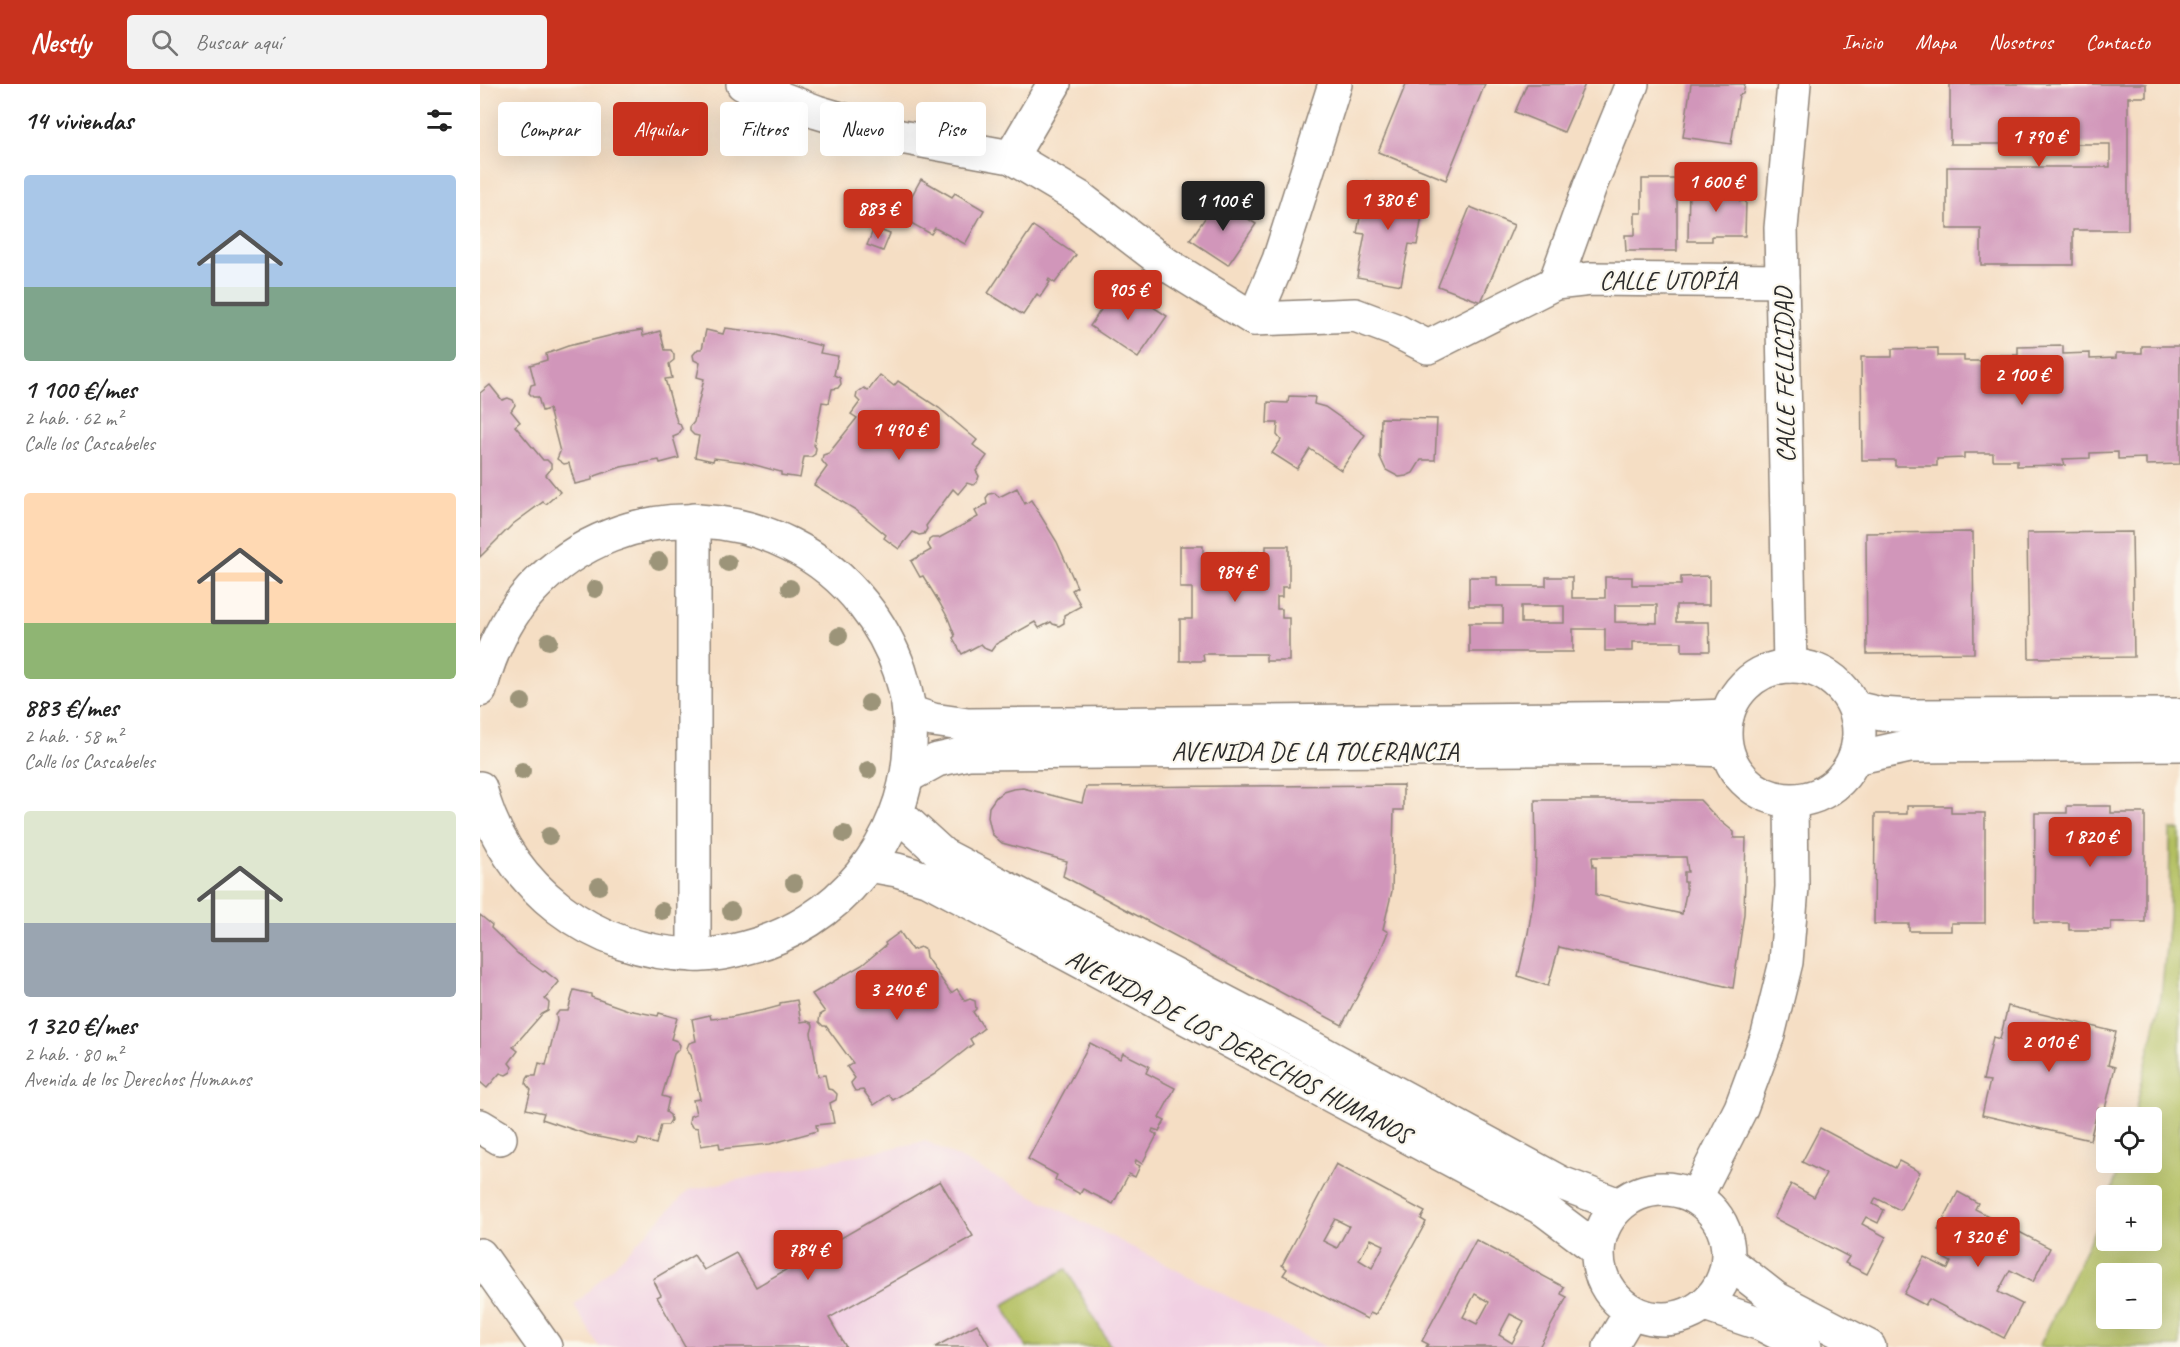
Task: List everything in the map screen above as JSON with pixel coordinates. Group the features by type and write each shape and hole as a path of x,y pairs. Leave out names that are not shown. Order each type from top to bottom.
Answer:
{"street":[{"path":"743,84 818,98 901,137 1011,158 1080,198 1166,264 1254,319 1355,315 1395,330 1428,347 1555,283 1590,186 1632,84"},
{"path":"1011,158 1054,84"},
{"path":"1254,319 1279,260 1335,84"},
{"name":"CALLE FELICIDAD","path":"1790,666 1781,228 1794,84"},
{"name":"CALLE UTOPÍA","path":"1555,283 1591,279 1782,281"},
{"path":"694,520 694,955"},
{"path":"480,690 487,663 505,625 532,589 562,562 598,541 634,528 694,520 726,522 768,533 812,555 849,586 877,621 892,650 903,681 909,712 911,744 908,776 897,813 885,841 869,865 842,896 808,922 766,942 723,953 694,955 635,947 595,932 560,911 532,886 504,849 485,807 480,788"},
{"path":"1790,666 1817,671 1840,686 1855,708 1859,725 1859,742 1855,758 1840,781 1817,796 1791,801 1762,794 1739,776 1726,750 1724,733 1726,716 1739,691 1762,673 1790,666"},
{"path":"1855,708 1881,714 1910,716 2180,715"},
{"name":"AVENIDA DE LA TOLERANCIA","path":"909,712 933,720 968,724 1635,719 1726,716"},
{"path":"1855,758 1910,746 2180,744"},
{"name":"AVENIDA DE LA TOLERANCIA","path":"908,776 937,760 969,753 1670,748 1726,750"},
{"path":"1696,1197 1741,1108 1768,1035 1786,962 1792,887 1791,801"},
{"name":"AVENIDA DE LOS DERECHOS HUMANOS","path":"897,813 943,855 1308,1046 1561,1183 1619,1205"},
{"name":"AVENIDA DE LOS DERECHOS HUMANOS","path":"869,865 897,870 929,880 1545,1210 1597,1249"},
{"path":"1669,1189 1696,1197 1717,1216 1727,1238 1729,1262 1720,1287 1705,1305 1681,1318 1654,1319 1631,1312 1612,1295 1599,1271 1597,1249 1603,1226 1619,1205 1643,1191 1669,1189"},
{"path":"480,1255 545,1347"},
{"path":"1729,1262 1775,1298 1869,1347"},
{"path":"1705,1305 1761,1324 1805,1347"},
{"path":"1610,1347 1631,1312"}],"shaded area":[{"path":"926,1141 1326,1347 600,1347 574,1306 689,1190"}],"green space":[{"path":"2170,830 2180,830 2180,1347 2039,1347 2096,1227 2096,1251 2162,1251 2162,1185 2113,1185 2118,1173 2162,1173 2162,1107 2136,1107 2161,997 2169,917"},
{"path":"1066,1269 1111,1347 1026,1347 1003,1305"}],"building":[{"path":"1406,84 1485,84 1446,180 1378,152"},
{"path":"1527,84 1585,84 1564,132 1515,112"},
{"path":"1691,84 1745,84 1743,94 1739,95 1731,144 1683,137"},
{"path":"1950,84 2146,84 2146,97 2128,97 2128,230 2073,230 2073,265 1981,265 1981,229 1947,229 1947,167 2110,167 2110,144 1950,144"},
{"path":"921,179 952,197 955,193 984,210 965,244 935,228 931,234 900,217"},
{"path":"1642,179 1677,179 1677,251 1626,251 1625,235 1635,235 1635,213 1642,213"},
{"path":"1367,181 1426,193 1417,245 1409,244 1401,285 1357,277 1365,234 1357,233"},
{"path":"1689,186 1740,187 1740,201 1746,201 1745,236 1712,236 1712,241 1688,241"},
{"path":"1218,199 1256,224 1228,265 1190,240"},
{"path":"1470,207 1514,225 1481,302 1438,286"},
{"path":"1033,226 1076,255 1055,283 1049,279 1050,282 1040,297 1037,294 1023,315 988,293"},
{"path":"874,228 890,234 883,251 867,245"},
{"path":"1118,284 1167,316 1138,358 1090,326"},
{"path":"725,328 774,334 822,346 820,353 838,356 834,375 840,378 841,384 838,388 832,389 829,403 822,402 814,445 815,454 811,457 804,457 800,478 781,475 781,472 744,462 714,458 713,461 695,457 699,436 690,431 690,427 694,422 704,379 697,377 700,363 694,360 693,355 698,349 702,349 706,330 723,334"},
{"path":"642,330 643,336 660,331 665,350 671,350 674,355 674,360 669,364 672,378 665,379 677,422 682,429 678,435 673,437 679,458 660,463 659,460 621,467 592,477 592,480 575,484 569,463 564,464 557,459 560,452 549,409 542,411 538,397 533,397 529,393 531,385 535,384 530,365 547,360 546,354 568,346"},
{"path":"2063,346 2063,354 2090,353 2090,359 2116,358 2116,353 2142,353 2142,346 2180,346 2180,464 2146,465 2146,458 2118,459 2118,452 2090,453 2090,458 2063,459 2065,465 2017,466 2017,460 1993,460 1993,453 1964,453 1964,458 1937,459 1937,466 1895,466 1895,460 1862,460 1861,357 1892,357 1892,349 1938,348 1938,356 1964,356 1964,361 1990,361 1990,355 2018,355 2018,347"},
{"path":"880,375 894,386 898,381 939,408 977,440 973,445 987,456 976,471 979,476 977,482 973,485 967,483 958,494 953,489 926,526 924,534 919,535 913,532 899,549 884,538 886,535 856,510 814,485 827,467 822,461 823,455 829,453 857,418 851,414 860,402 856,398 857,393 864,388 868,391"},
{"path":"490,385 502,400 508,398 513,400 515,405 511,411 520,422 515,426 543,460 551,464 551,469 546,475 560,492 546,504 543,502 513,524 480,557 480,393"},
{"path":"1289,396 1315,397 1314,404 1325,407 1365,435 1341,470 1310,449 1297,469 1272,453 1281,440 1277,435 1278,423 1267,423 1268,402 1288,403"},
{"path":"1381,418 1437,419 1435,460 1421,460 1413,473 1406,476 1399,477 1386,470 1380,457"},
{"path":"1017,488 1025,504 1031,500 1057,542 1077,587 1072,590 1081,606 1064,615 1064,623 1059,626 1051,622 1039,628 1035,622 996,644 991,651 981,644 962,654 953,638 955,636 948,618 923,576 920,577 911,561 931,550 928,545 932,538 939,538 978,517 975,511 987,504 986,498 989,494 995,493 999,497"},
{"path":"1973,532 1974,653 1867,654 1866,533"},
{"path":"2132,532 2134,657 2029,658 2027,533"},
{"path":"1180,546 1203,546 1203,553 1266,552 1266,546 1289,546 1289,587 1282,587 1282,597 1277,597 1277,609 1282,609 1282,618 1289,618 1289,661 1266,661 1266,654 1203,654 1204,661 1180,661 1180,619 1192,619 1192,588 1180,588"},
{"path":"1709,576 1709,605 1676,605 1676,622 1709,622 1710,651 1682,651 1682,642 1633,642 1633,651 1605,651 1605,629 1573,629 1573,652 1469,652 1469,623 1503,623 1503,606 1469,606 1469,577 1497,577 1497,586 1546,586 1546,577 1572,577 1572,598 1605,598 1605,577 1632,577 1632,585 1681,585 1681,577","holes":["1615,605 1657,605 1657,623 1615,622","1521,606 1564,606 1564,623 1521,623"]},
{"path":"1403,785 1403,810 1394,810 1392,891 1383,929 1388,932 1376,961 1342,1025 1063,876 1067,861 1002,843 992,834 988,817 989,807 996,797 1003,792 1023,788 1082,803 1086,787"},
{"path":"1535,800 1700,800 1734,832 1734,838 1746,838 1744,914 1733,988 1559,947 1548,986 1518,976 1535,889","holes":["1592,857 1686,857 1688,872 1684,872 1684,882 1687,888 1682,914 1596,895 1596,867 1593,867"]},
{"path":"1907,806 1951,806 1951,813 1985,813 1985,923 1951,923 1951,931 1909,931 1909,924 1874,924 1875,814 1907,814"},
{"path":"2067,806 2111,806 2111,813 2145,813 2145,922 2111,922 2111,930 2069,930 2069,923 2034,923 2035,813 2067,813"},
{"path":"480,915 518,954 559,982 545,999 549,1003 548,1011 542,1014 513,1047 518,1051 509,1063 512,1067 511,1072 506,1075 500,1073 487,1088 480,1082"},
{"path":"900,932 912,950 920,947 925,950 926,957 951,993 957,989 965,1001 970,999 975,1001 976,1009 973,1012 984,1028 970,1039 973,1044 935,1074 893,1100 889,1095 874,1105 863,1090 855,1091 852,1086 851,1083 855,1078 847,1067 853,1063 826,1026 819,1022 820,1015 825,1012 812,994 862,965"},
{"path":"574,990 591,994 591,997 628,1010 658,1016 659,1013 677,1018 671,1039 680,1045 674,1054 662,1096 669,1098 666,1112 670,1115 671,1120 668,1125 661,1125 656,1144 639,1139 637,1145 589,1135 542,1119 544,1113 526,1109 531,1090 526,1084 527,1079 529,1076 536,1076 539,1063 546,1065 557,1021 556,1015 559,1011 568,1011"},
{"path":"797,1000 801,1022 807,1021 813,1026 811,1033 818,1076 825,1075 828,1089 837,1094 836,1100 830,1103 834,1123 816,1125 817,1131 770,1144 720,1149 719,1143 701,1146 698,1128 692,1127 689,1122 690,1116 696,1114 693,1100 700,1099 691,1055 687,1048 689,1043 696,1041 692,1019 710,1015 711,1019 731,1017"},
{"path":"2008,1006 2116,1032 2108,1065 2115,1067 2105,1107 2096,1107 2090,1140 1982,1115 1990,1081 1983,1080 1993,1037 2000,1039"},
{"path":"1090,1043 1120,1059 1123,1053 1149,1066 1146,1073 1175,1088 1159,1118 1165,1121 1159,1131 1153,1129 1152,1132 1157,1135 1142,1164 1136,1160 1135,1164 1140,1166 1135,1177 1129,1174 1113,1204 1083,1189 1080,1194 1055,1180 1057,1175 1028,1159"},
{"path":"1820,1128 1895,1168 1899,1161 1920,1172 1900,1210 1876,1198 1873,1204 1884,1210 1878,1223 1866,1217 1862,1224 1886,1237 1867,1274 1845,1263 1849,1257 1774,1218 1791,1184 1814,1197 1826,1174 1802,1162"},
{"path":"1336,1164 1425,1212 1421,1219 1426,1222 1375,1315 1370,1313 1367,1319 1283,1275 1287,1269 1282,1265","holes":["1335,1219 1349,1226 1337,1248 1323,1241","1371,1239 1384,1245 1372,1268 1359,1260"]},
{"path":"940,1181 973,1236 829,1318 846,1347 685,1347 657,1297 661,1295 653,1279 694,1255 704,1270 736,1253 756,1287"},
{"path":"1958,1192 1978,1203 1975,1209 2050,1248 2033,1282 2010,1270 1998,1292 2022,1304 2004,1338 1929,1299 1925,1305 1904,1294 1924,1257 1948,1269 1951,1262 1940,1256 1947,1244 1958,1250 1961,1242 1938,1230"},
{"path":"1476,1240 1564,1287 1561,1294 1567,1297 1539,1347 1426,1347 1428,1344 1422,1341","holes":["1475,1294 1489,1302 1477,1324 1463,1317","1510,1314 1524,1321 1512,1343 1499,1335"]},
{"path":"977,1324 990,1347 935,1347"}]}
